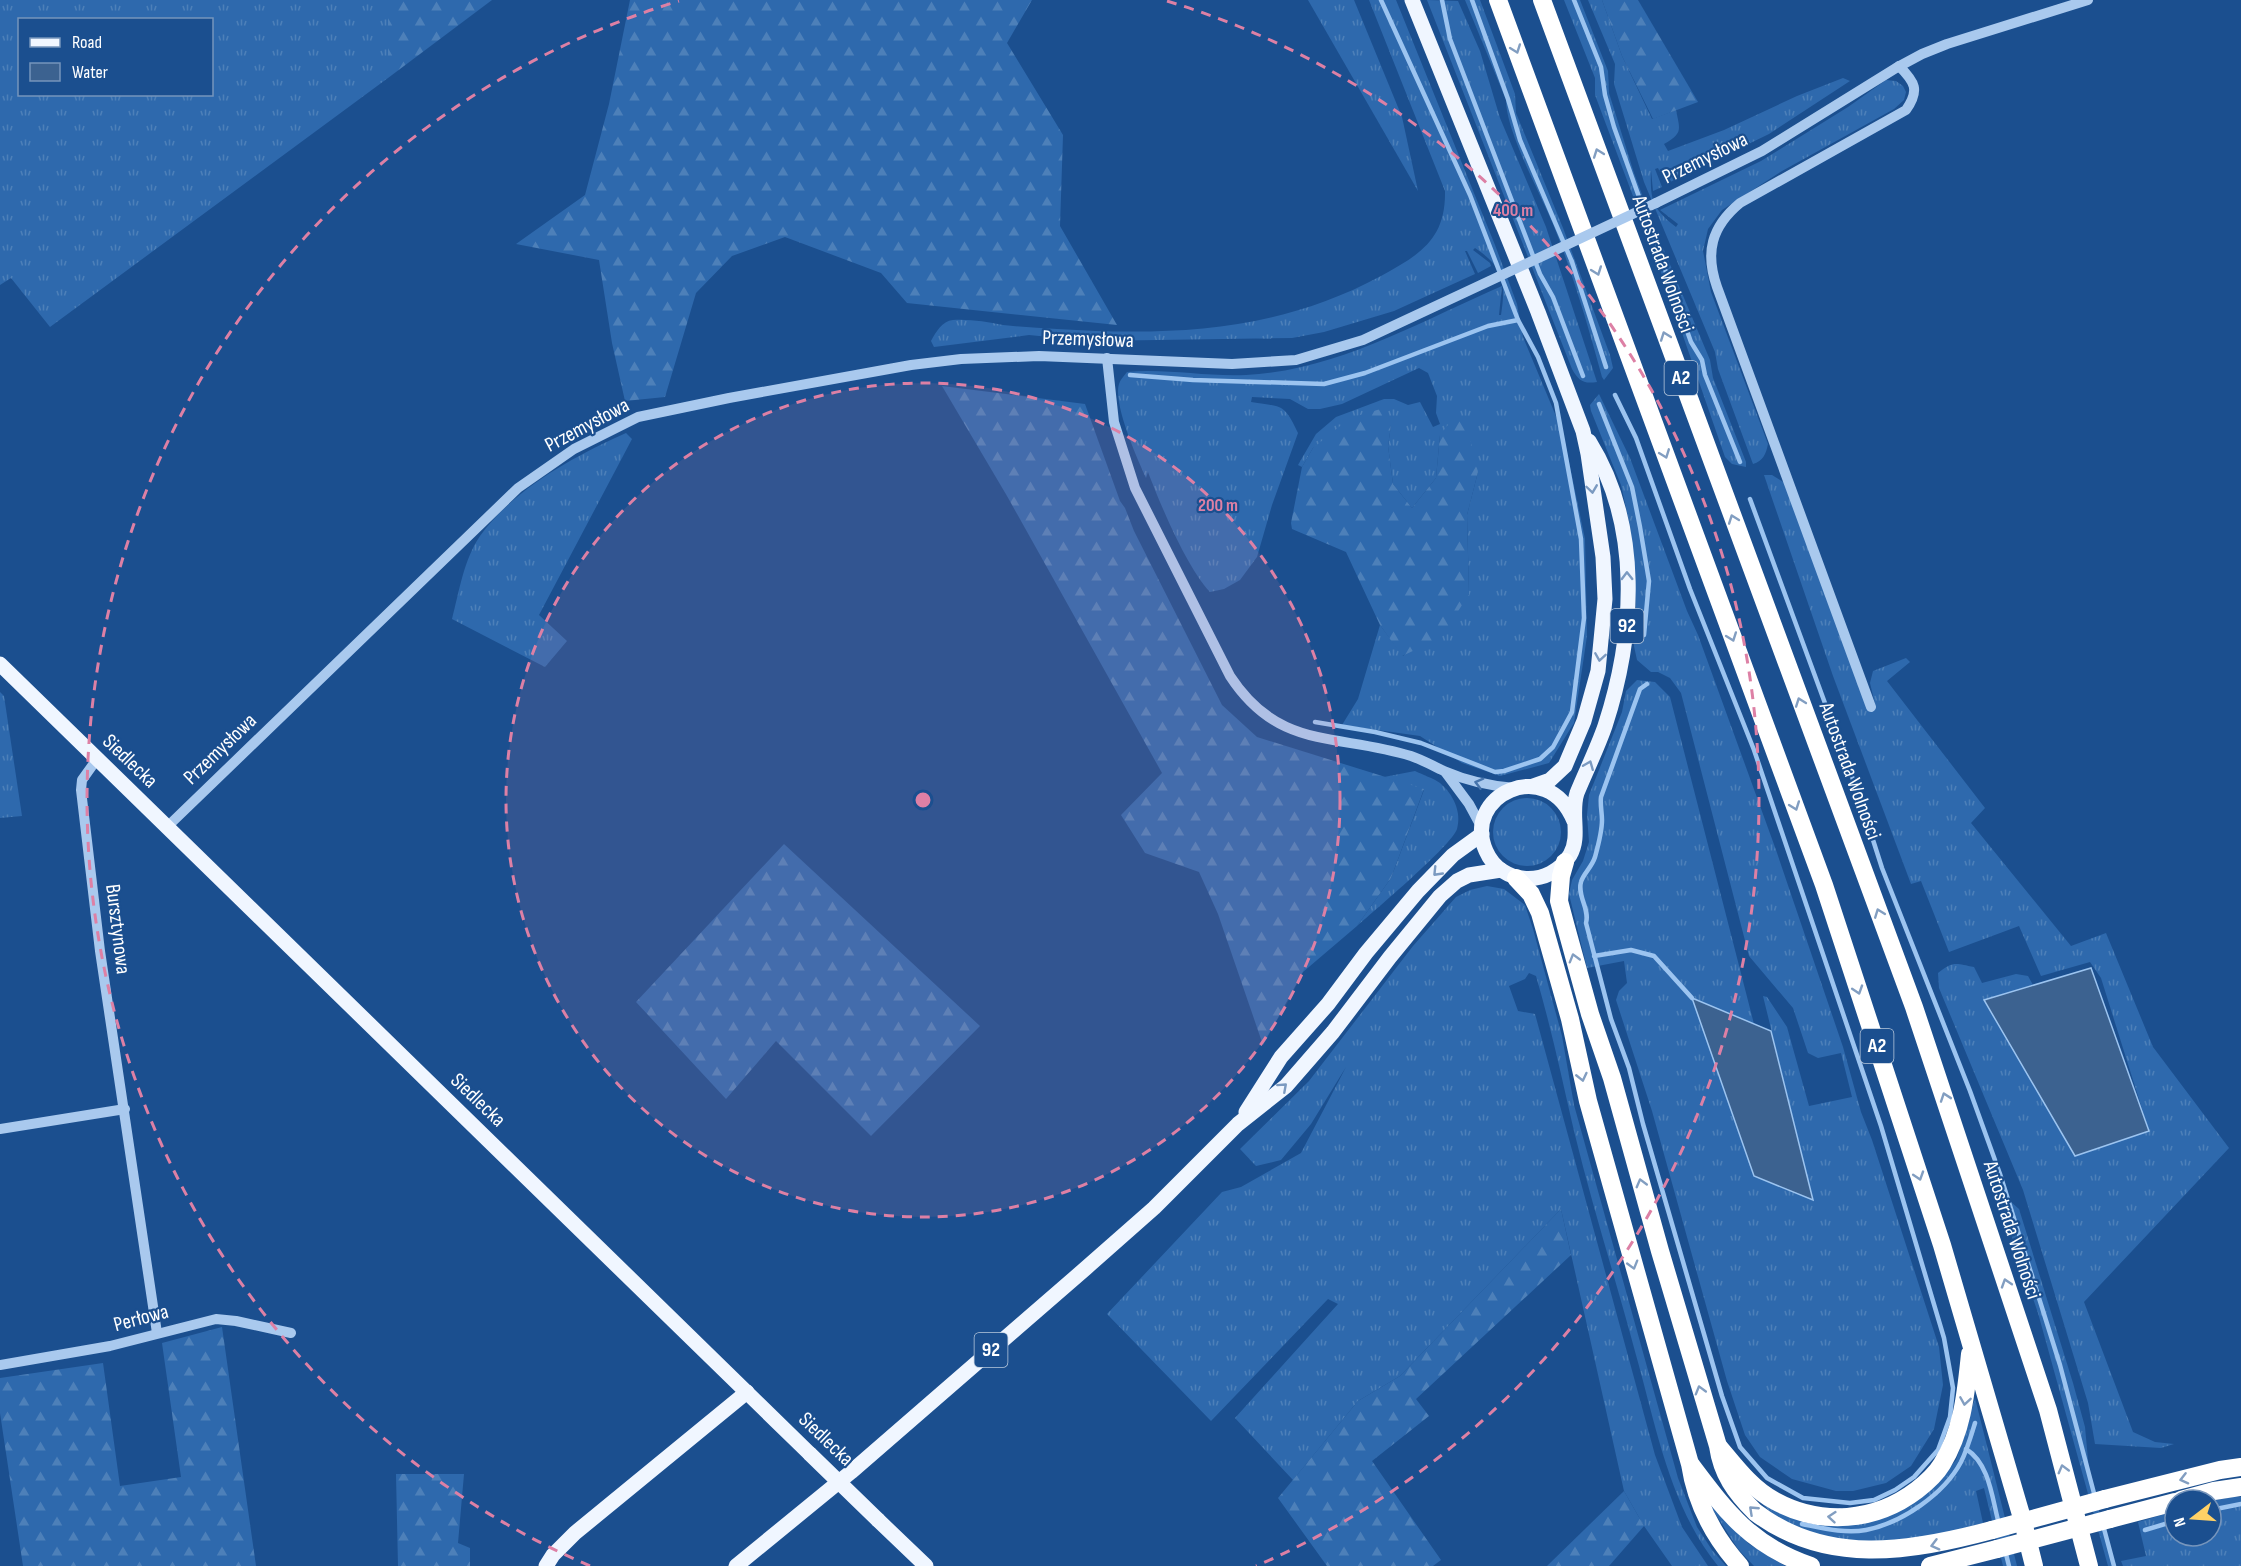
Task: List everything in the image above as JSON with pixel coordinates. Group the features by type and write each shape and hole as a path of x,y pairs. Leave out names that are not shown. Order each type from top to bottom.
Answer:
{"highway":[{"name":"A2","path":"1498,0 1824,885 1942,1245 2034,1566"},
{"name":"Autostrada Wolności","path":"1542,0 1914,1007 2048,1410 2089,1566"},
{"path":"1565,862 1559,901 1590,1014 1612,1078 1666,1273 1718,1446 1723,1471 1746,1503 1783,1533 1815,1548 1861,1555 1890,1554 1918,1550 2105,1499 2220,1470 2241,1467"},
{"path":"1509,874 1531,894 1540,913 1570,1020 1588,1101 1690,1464 1694,1490 1716,1536 1740,1566"},
{"path":"1718,1446 1756,1488 1773,1500 1795,1510 1837,1518 1881,1510 1902,1501 1927,1482 1942,1465 1963,1415 1971,1343"},
{"path":"1690,1464 1714,1497 1742,1527 1786,1557 1811,1566"},
{"path":"2223,1490 2241,1487"},
{"path":"1930,1566 2163,1505"}],"main road":[{"name":"92","path":"1238,1124 1281,1057 1328,1004 1366,953 1418,891 1453,855 1482,831 1487,810 1493,803 1507,791 1542,784 1562,770 1592,695 1602,647 1605,598 1603,557 1583,431 1538,312 1412,0"},
{"name":"92","path":"736,1566 833,1487 1095,1260 1154,1208 1238,1124 1286,1086 1333,1032 1440,896 1469,875 1485,871 1534,879 1551,874 1565,862 1575,843 1576,796 1604,728 1615,693 1628,630 1627,558 1615,495 1599,456 1583,431"},
{"name":"Siedlecka","path":"0,664 926,1566"},
{"path":"1533,786 1555,794 1563,801 1574,821"},
{"path":"1482,831 1485,851 1509,874"},
{"path":"546,1566 553,1555 575,1533 747,1392"}],"street":[{"name":"Przemysłowa","path":"168,827 518,488 574,449 638,417 911,365 1008,356 1232,364 1296,360 1363,340 1762,152 1899,66 1947,44 2088,0"},
{"path":"1871,707 1717,287 1711,268 1710,250 1720,224 1740,203 1906,110 1914,97 1914,87 1912,80 1899,66"},
{"path":"1107,358 1114,422 1134,488 1240,692 1262,714 1290,729 1315,737 1409,755 1478,783 1516,788"},
{"name":"Bursztynowa","path":"98,759 82,780 81,790 100,951 157,1333"},
{"path":"1444,771 1469,804 1482,831"},
{"path":"0,1129 124,1109"},
{"name":"Perłowa","path":"0,1365 110,1346 216,1319 291,1333"}],"green space":[{"path":"0,0 388,0 388,78 50,327 11,278 0,285"},
{"path":"388,0 492,0 388,78"},
{"path":"630,0 1032,0 1007,43 1063,135 1060,226 1117,325 907,303 881,273 785,237 732,256 696,293 665,397 625,401 612,343 599,260 516,244 585,195 609,104"},
{"path":"1308,0 1354,0 1402,117 1418,191"},
{"path":"1369,0 1396,0 1495,245 1517,304 1523,337 1563,433 1585,539 1587,636 1574,723 1549,763 1500,776 1462,763 1420,736 1342,725 1358,699 1380,625 1403,656 1469,594 1467,515 1478,472 1440,435 1436,478 1412,508 1393,484 1388,446 1391,425 1313,448 1302,467 1298,465 1316,434 1336,417 1384,399 1394,399 1408,405 1420,402 1433,427 1440,424 1436,413 1437,396 1428,373 1419,368 1342,404 1320,409 1308,409 1290,399 1252,397 1251,402 1276,406 1285,411 1298,433 1272,505 1257,557 1240,580 1224,589 1210,592 1183,552 1148,472 1146,478 1127,431 1118,393 1120,382 1127,372 1160,371 1242,375 1291,369 1322,362 1383,340 1502,286 1499,315 1501,315 1503,285 1501,277 1485,255 1475,248 1473,250 1491,266 1478,273 1465,251 1475,274 1394,311 1324,332 1292,338 1091,341 1029,335 934,347 931,341 943,325 953,320 972,320 1037,328 1142,332 1223,326 1263,319 1303,309 1342,295 1381,276 1418,253 1428,244 1441,222 1445,191"},
{"path":"1427,0 1458,1 1480,51 1500,118 1546,227 1597,382 1582,381 1572,369"},
{"path":"1465,0 1480,0 1515,94 1516,113 1563,228 1610,355 1613,368 1604,380 1560,243 1517,145 1507,113 1506,100"},
{"path":"1564,0 1580,0 1608,71 1609,93 1634,173 1710,360 1713,378 1746,467 1732,464 1725,457 1654,252 1595,95 1595,78"},
{"path":"1588,0 1602,0 1622,56 1652,119 1676,110 1679,130 1664,144 1668,151 1724,130 1797,96 1843,78 1850,81 1769,134 1666,184 1658,168 1655,169 1662,187 1653,191 1651,170 1654,203 1657,209 1676,227 1678,224 1660,210 1761,161 1848,107 1886,80 1896,81 1903,86 1906,92 1904,100 1894,109 1782,171 1722,210 1708,229 1703,251 1711,292 1768,444 1764,457 1753,464 1718,369 1715,352 1644,182 1614,84 1615,64"},
{"path":"1602,0 1638,0 1698,102 1653,119 1622,56"},
{"path":"942,386 1085,404 1120,501 1222,705 1257,737 1424,789 1391,878 1357,926 1303,972 1263,1045 1218,914 1199,872 1145,853 1121,815 1162,773 1007,496"},
{"path":"1599,394 1630,458 1698,635 1776,850 1843,1047 1861,1112 1939,1347 1943,1385 1934,1429 1911,1466 1886,1483 1853,1491 1836,1491 1792,1479 1760,1457 1745,1435 1727,1381 1652,1111 1616,1000 1619,991 1627,983 1624,961 1587,968 1569,894 1572,880 1583,861 1589,842 1587,815 1589,795 1622,712 1626,691 1637,680 1655,682 1670,697 1754,1024 1693,999 1813,1200 1763,996 1767,997 1787,1027 1809,1106 1852,1097 1841,1053 1818,1058 1808,1053 1793,1008 1749,956 1681,693 1670,678 1658,672 1651,672 1637,660 1634,646 1636,605 1630,526 1621,485 1591,411 1590,405"},
{"path":"1384,408 1391,425 1388,446 1393,484 1412,508 1436,478 1440,435 1455,416 1466,421 1478,472 1467,515 1469,594 1441,638 1402,656 1380,625 1346,552 1292,529 1291,523 1302,467 1313,448 1350,418"},
{"path":"626,433 632,439 539,615 567,641 545,667 452,619 474,545 494,519 510,503 546,475"},
{"path":"1764,475 1772,475 1785,483 1870,710 1876,708 1870,683 1873,671 1906,658 1910,662 1887,681 1985,808 1971,823 2071,946 2106,933 2153,1047 2229,1148 2084,1302 2133,1432 2155,1442 2174,1444 2161,1448 2095,1444 2088,1403 2023,1190 1939,988 1938,973 1947,966 1958,964 1974,967 1982,983 2016,974 2028,976 2033,985 1985,1000 2075,1156 2149,1131 2101,978 2090,962 2041,976 2019,926 1949,952 1921,881 1911,884 1833,676"},
{"path":"0,692 4,696 22,816 0,818"},
{"path":"1415,771 1437,781 1449,792 1457,810 1457,829 1427,863 1357,926 1391,878 1424,790 1384,777"},
{"path":"1527,798 1540,800 1551,808 1559,819 1561,832 1559,845 1551,856 1540,864 1527,866 1514,864 1503,856 1495,845 1493,832 1495,819 1503,808 1514,800"},
{"path":"784,844 980,1026 871,1136 776,1041 726,1099 636,1002"},
{"path":"1487,886 1504,889 1525,905 1562,1036 1574,1105 1678,1478 1697,1527 1726,1566 1718,1566 1702,1543 1676,1492 1666,1465 1581,1159 1536,976 1529,973 1525,979 1509,986 1518,1011 1535,1014 1655,1455 1682,1527 1708,1566 1672,1566 1644,1526 1624,1491 1561,1209 1400,1376 1358,1401 1293,1480 1235,1418 1338,1304 1328,1299 1211,1421 1107,1314 1222,1192 1241,1187 1301,1153 1346,1067 1311,1124 1281,1160 1256,1166 1240,1149 1309,1081 1413,946 1456,897 1470,890"},
{"path":"1995,1188 2019,1209 2085,1427 2090,1481 2116,1566 2108,1566 2038,1313"},
{"path":"1561,1209 1571,1255 1416,1399 1429,1416 1372,1461 1441,1560 1433,1566 1327,1566 1278,1498 1358,1401 1400,1376"},
{"path":"222,1327 256,1566 23,1566 0,1413 0,1378 103,1363 120,1486 181,1477 162,1343"},
{"path":"1975,1398 2017,1566 2003,1566 1984,1488 1976,1491 1983,1523 1921,1540 1885,1545 1814,1538 1770,1512 1737,1478 1770,1506 1901,1510 1931,1490 1956,1460"},
{"path":"396,1474 464,1474 458,1543 470,1548 470,1566 398,1566"},
{"path":"1624,1491 1644,1526 1609,1566 1547,1566"},
{"path":"2241,1497 2241,1566 2123,1566 2121,1561 2146,1556 2138,1522 2163,1515 2163,1548 2223,1548 2223,1499"},
{"path":"1709,1504 1749,1544 1785,1566 1754,1566 1738,1549"}],"water":[{"path":"2091,968 2149,1131 2075,1156 1984,1000"},
{"path":"1692,998 1771,1031 1813,1200 1754,1176"}],"waterway":[{"path":"1315,722 1375,732 1421,743 1495,772 1540,759 1553,747 1572,712 1584,618 1581,539 1556,403 1538,357 1518,320 1470,195 1381,0"},
{"path":"1442,0 1450,39 1540,274 1553,297 1583,376"},
{"path":"1472,0 1508,99 1520,140 1572,262 1606,367"},
{"path":"1574,0 1601,67 1605,95 1614,127 1691,342 1702,360 1705,375 1740,462"},
{"path":"1130,375 1193,380 1324,384 1365,373 1488,326 1518,320"},
{"path":"1615,395 1636,438 1690,589 1754,750 1881,1126 1944,1338 1953,1388 1950,1417 1938,1450 1914,1477 1874,1500 1850,1503 1803,1498 1767,1478 1740,1447 1722,1396 1643,1124 1629,1068 1611,1019 1586,923 1587,918 1580,887 1582,879 1594,861 1599,844 1602,825 1601,797 1640,689 1647,684"},
{"path":"1599,404 1632,487 1640,527 1649,581 1644,635"},
{"path":"1750,499 1858,793 1882,868 1970,1091 2000,1174 2060,1365 2095,1497"},
{"path":"1594,956 1631,950 1654,956 1692,998"},
{"path":"1802,1524 1834,1530 1858,1531 1880,1526 1907,1514 1933,1496 1954,1474 1969,1443 1975,1423"},
{"path":"1966,1449 1974,1456 1985,1473 1999,1524"},
{"path":"2223,1508 2241,1504"},
{"path":"2103,1525 2114,1566"},
{"path":"2145,1530 2163,1525"},
{"path":"2005,1550 2009,1566"}]}
